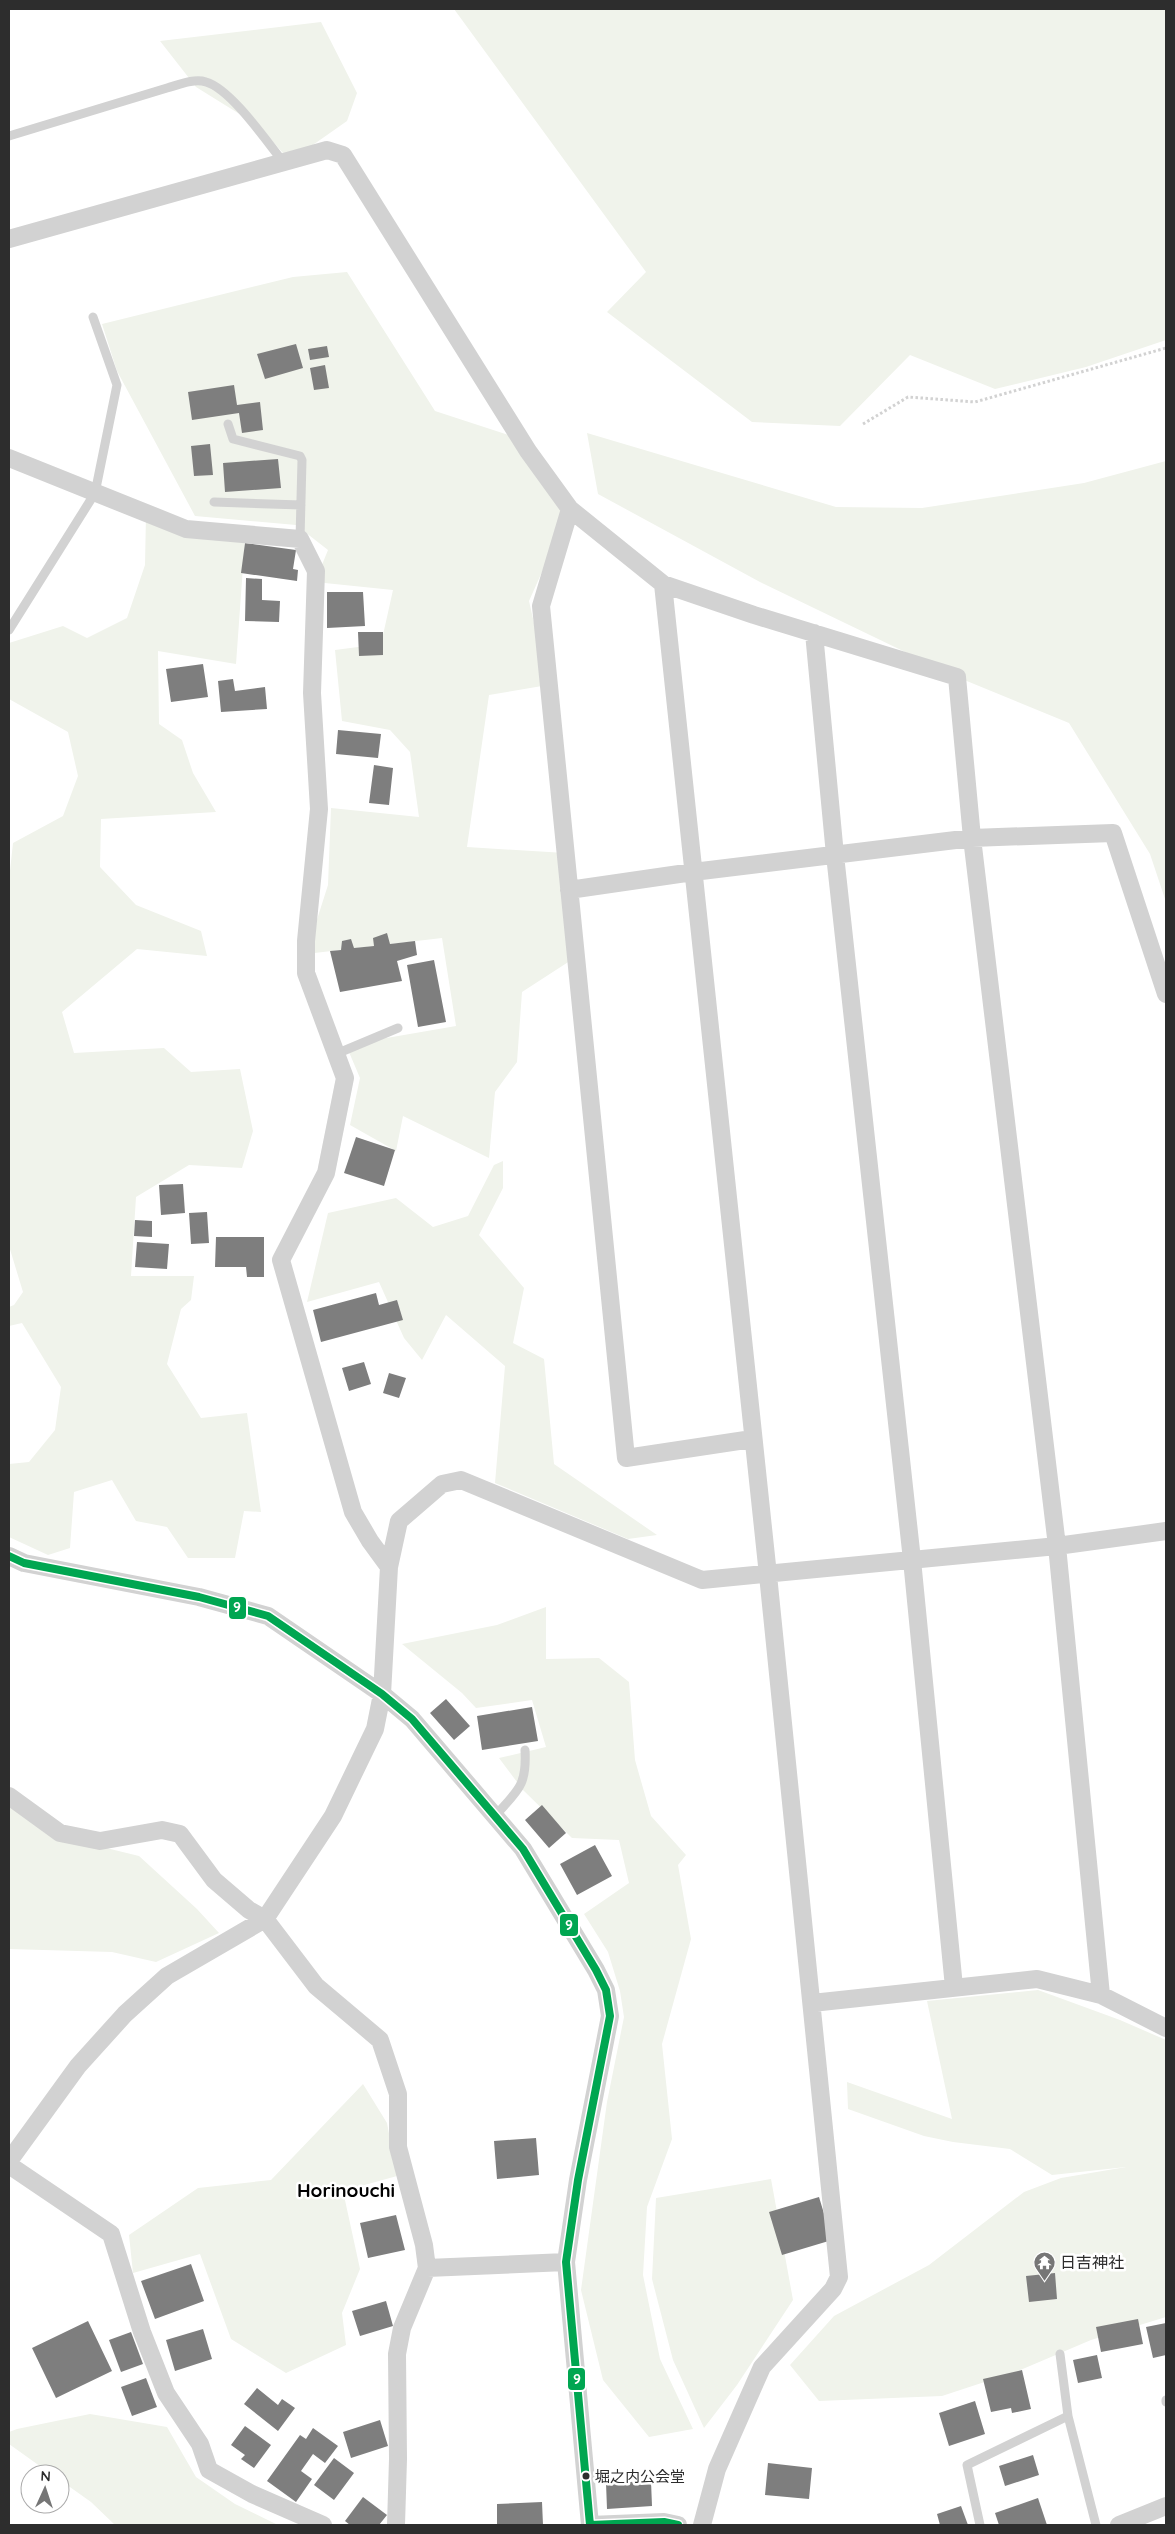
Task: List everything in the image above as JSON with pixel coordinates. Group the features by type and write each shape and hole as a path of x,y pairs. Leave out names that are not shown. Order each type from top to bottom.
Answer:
{"street":[{"path":"9,239 327,150 343,155 528,451 570,509 663,584 957,677 972,838 1057,1546 1101,1995"},
{"path":"9,457 186,529 300,538 316,571 312,693 319,810 306,941 306,972 345,1078 326,1173 282,1260 353,1512 370,1541 389,1567"},
{"path":"570,509 541,606 626,1458 752,1439"},
{"path":"663,584 752,1439 768,1575 839,2277 834,2289 762,2367 717,2469 702,2525"},
{"path":"814,633 835,855 912,1560 954,1987"},
{"path":"569,890 693,872 972,838 1113,833 1166,994"},
{"path":"9,2161 78,2066 125,2014 167,1976 264,1919 333,1816 375,1728 382,1694 389,1567 399,1521 442,1484 461,1480 702,1580 1057,1546 1166,1531"},
{"path":"9,1556 24,1563 199,1597 268,1616 382,1694 412,1720 523,1848 606,1990 610,2016 578,2180 566,2262 590,2525 664,2522 678,2525"},
{"path":"9,1796 60,1834 100,1841 162,1830 180,1834 214,1880 249,1910 264,1919 316,1986 380,2040 398,2094 398,2147 424,2245 427,2268 402,2328 397,2354 398,2459 396,2525"},
{"path":"812,2002 1037,1979 1101,1995 1166,2028"},
{"path":"9,2166 111,2234 142,2332 166,2393 200,2444 209,2470 252,2494 323,2525"},
{"path":"427,2268 566,2262"},
{"path":"1119,2525 1166,2506"}],"lane":[{"path":"9,136 167,88 191,82 206,82 227,95 284,163"},
{"path":"9,630 95,493 117,385 93,317"},
{"path":"228,424 233,439 300,456 302,460 300,538"},
{"path":"214,502 300,505"},
{"path":"336,1054 398,1028"},
{"path":"495,1816 518,1789 526,1772 525,1750"},
{"path":"1060,2354 1068,2416 1096,2525"},
{"path":"980,2525 967,2465 1068,2416"}],"path":[{"path":"864,424 908,397 974,402 1166,348"}],"shaded area":[{"path":"454,9 1166,9 1166,340 1086,367 995,389 910,355 840,426 752,422 607,312 646,272"},
{"path":"321,22 357,93 347,121 290,161 259,126 196,87 160,41"},
{"path":"347,272 435,411 521,439 570,509 529,601 548,685 489,695 467,847 565,853 576,957 522,992 517,1062 495,1092 489,1158 403,1116 396,1151 350,1125 360,1078 346,1045 456,1026 442,938 306,954 328,885 331,808 419,817 410,752 390,730 342,721 335,650 381,644 393,590 315,582 328,550 296,525 195,516 117,371 102,324 293,277"},
{"path":"587,433 836,507 922,508 1084,483 1166,461 1166,902 1150,854 1069,723 957,677 760,582 598,494"},
{"path":"146,514 245,539 236,664 158,651 159,724 182,740 193,773 216,812 101,819 100,867 136,905 201,931 207,956 137,949 62,1012 74,1053 164,1048 191,1072 240,1069 253,1131 242,1168 189,1165 136,1197 131,1276 194,1276 191,1300 181,1309 167,1364 201,1418 247,1413 261,1512 244,1511 235,1558 188,1558 167,1527 136,1521 112,1480 74,1492 70,1548 48,1555 9,1537 9,1464 29,1462 55,1430 61,1387 22,1323 9,1326 9,1307 14,1305 23,1292 9,1246 9,880 13,843 63,816 78,776 68,732 9,699 9,643 63,626 87,638 127,618 145,565"},
{"path":"503,1161 503,1188 479,1235 524,1288 513,1343 544,1359 554,1464 657,1535 628,1539 495,1483 505,1366 446,1315 422,1360 404,1338 379,1282 307,1302 328,1213 396,1198 433,1227 468,1216 494,1165"},
{"path":"546,1607 546,1659 599,1658 629,1682 635,1760 651,1816 686,1855 678,1865 691,1939 662,2044 672,2139 647,2207 643,2275 660,2359 693,2429 649,2437 603,2380 581,2290 607,2102 624,2017 620,1991 608,1952 584,1914 629,1883 619,1840 572,1838 523,1790 499,1758 546,1747 532,1700 476,1708 462,1693 402,1644 497,1625"},
{"path":"9,1801 45,1833 139,1856 197,1909 219,1933 156,1962 112,1952 9,1949"},
{"path":"1038,1990 1120,2020 1166,2040 1166,2317 1091,2340 1018,2371 942,2396 819,2401 790,2365 834,2316 929,2265 1024,2192 1061,2178 1126,2167 1052,2175 1010,2149 953,2142 924,2136 848,2109 847,2082 952,2119 927,2001"},
{"path":"363,2084 387,2123 397,2176 343,2191 360,2269 342,2313 346,2345 286,2373 231,2339 200,2254 133,2273 129,2235 198,2188 271,2180"},
{"path":"771,2179 793,2300 737,2385 704,2428 673,2360 652,2279 656,2198"},
{"path":"90,2414 167,2427 196,2477 235,2504 278,2525 115,2525 91,2502 70,2487 70,2464 37,2464 9,2444 9,2432"}],"building":[{"path":"296,344 303,368 265,379 257,354"},
{"path":"327,346 329,357 310,360 308,349"},
{"path":"325,365 329,388 314,390 310,368"},
{"path":"234,385 237,405 260,402 263,430 242,433 239,413 192,420 188,392"},
{"path":"210,444 213,475 194,476 191,446"},
{"path":"278,459 281,488 225,492 223,463"},
{"path":"245,543 296,550 293,569 298,570 297,581 241,573"},
{"path":"246,578 262,579 262,600 280,601 279,622 245,621"},
{"path":"327,592 363,592 365,626 327,628"},
{"path":"358,632 383,632 383,655 359,656"},
{"path":"203,664 208,697 171,702 166,669"},
{"path":"233,679 235,691 265,687 267,709 221,712 218,681"},
{"path":"338,730 381,734 378,758 336,754"},
{"path":"374,765 393,768 389,805 369,803"},
{"path":"387,933 390,944 415,941 417,955 397,961 402,981 340,992 330,951 341,950 342,941 351,939 354,948 374,946 373,938"},
{"path":"434,960 446,1022 418,1027 407,965"},
{"path":"356,1137 395,1150 384,1186 344,1173"},
{"path":"183,1184 185,1213 161,1215 159,1185"},
{"path":"207,1212 209,1243 191,1244 189,1213"},
{"path":"135,1220 152,1221 152,1237 134,1236"},
{"path":"216,1237 264,1237 264,1277 247,1277 246,1267 215,1267"},
{"path":"137,1242 169,1244 167,1269 135,1267"},
{"path":"376,1293 379,1305 397,1300 403,1320 321,1342 313,1310"},
{"path":"364,1362 371,1384 349,1391 342,1368"},
{"path":"389,1373 406,1378 399,1398 383,1393"},
{"path":"446,1699 470,1726 454,1740 430,1713"},
{"path":"532,1707 538,1741 482,1750 477,1716"},
{"path":"542,1805 566,1833 549,1848 525,1820"},
{"path":"595,1845 612,1876 577,1895 560,1864"},
{"path":"536,2138 539,2175 497,2179 494,2141"},
{"path":"819,2197 832,2240 782,2255 769,2212"},
{"path":"396,2215 405,2250 368,2258 360,2223"},
{"path":"191,2264 204,2301 155,2319 141,2281"},
{"path":"1055,2273 1057,2299 1029,2302 1026,2276"},
{"path":"386,2301 393,2326 360,2336 352,2311"},
{"path":"1138,2319 1143,2344 1101,2352 1096,2327"},
{"path":"88,2321 112,2371 56,2398 32,2348"},
{"path":"1166,2323 1166,2355 1153,2358 1146,2327"},
{"path":"203,2329 212,2359 175,2371 166,2340"},
{"path":"131,2332 143,2364 121,2372 109,2340"},
{"path":"1097,2355 1102,2378 1078,2383 1073,2360"},
{"path":"1022,2370 1031,2409 1012,2413 1011,2408 991,2412 983,2379"},
{"path":"146,2378 157,2407 132,2416 121,2387"},
{"path":"257,2388 278,2405 282,2399 295,2408 278,2431 244,2404"},
{"path":"975,2401 985,2434 949,2446 939,2413"},
{"path":"380,2420 388,2446 351,2458 343,2432"},
{"path":"245,2426 271,2445 254,2468 241,2459 245,2455 231,2445"},
{"path":"313,2428 338,2446 325,2463 313,2454 301,2471 312,2479 296,2502 267,2481 300,2435 306,2439"},
{"path":"1033,2455 1039,2475 1005,2486 999,2466"},
{"path":"334,2458 354,2473 334,2500 314,2485"},
{"path":"768,2463 812,2468 809,2499 765,2495"},
{"path":"651,2481 652,2506 607,2509 606,2483"},
{"path":"363,2497 387,2515 379,2525 350,2525 345,2521"},
{"path":"1038,2498 1047,2525 999,2525 995,2513"},
{"path":"542,2502 543,2525 497,2525 497,2504"},
{"path":"961,2506 968,2525 940,2525 937,2514"}],"transit line":[{"name":"9","path":"9,1556 24,1563 199,1597 268,1616 382,1694 412,1719 523,1849 596,1970 606,1990 610,2016 578,2180 566,2262 590,2525 664,2522 678,2525"}],"place":[{"name":"日吉神社","path":"1044,2281"},
{"name":"堀之内公会堂","path":"586,2476"}],"district":[{"name":"Horinouchi","path":"346,2190"}]}
